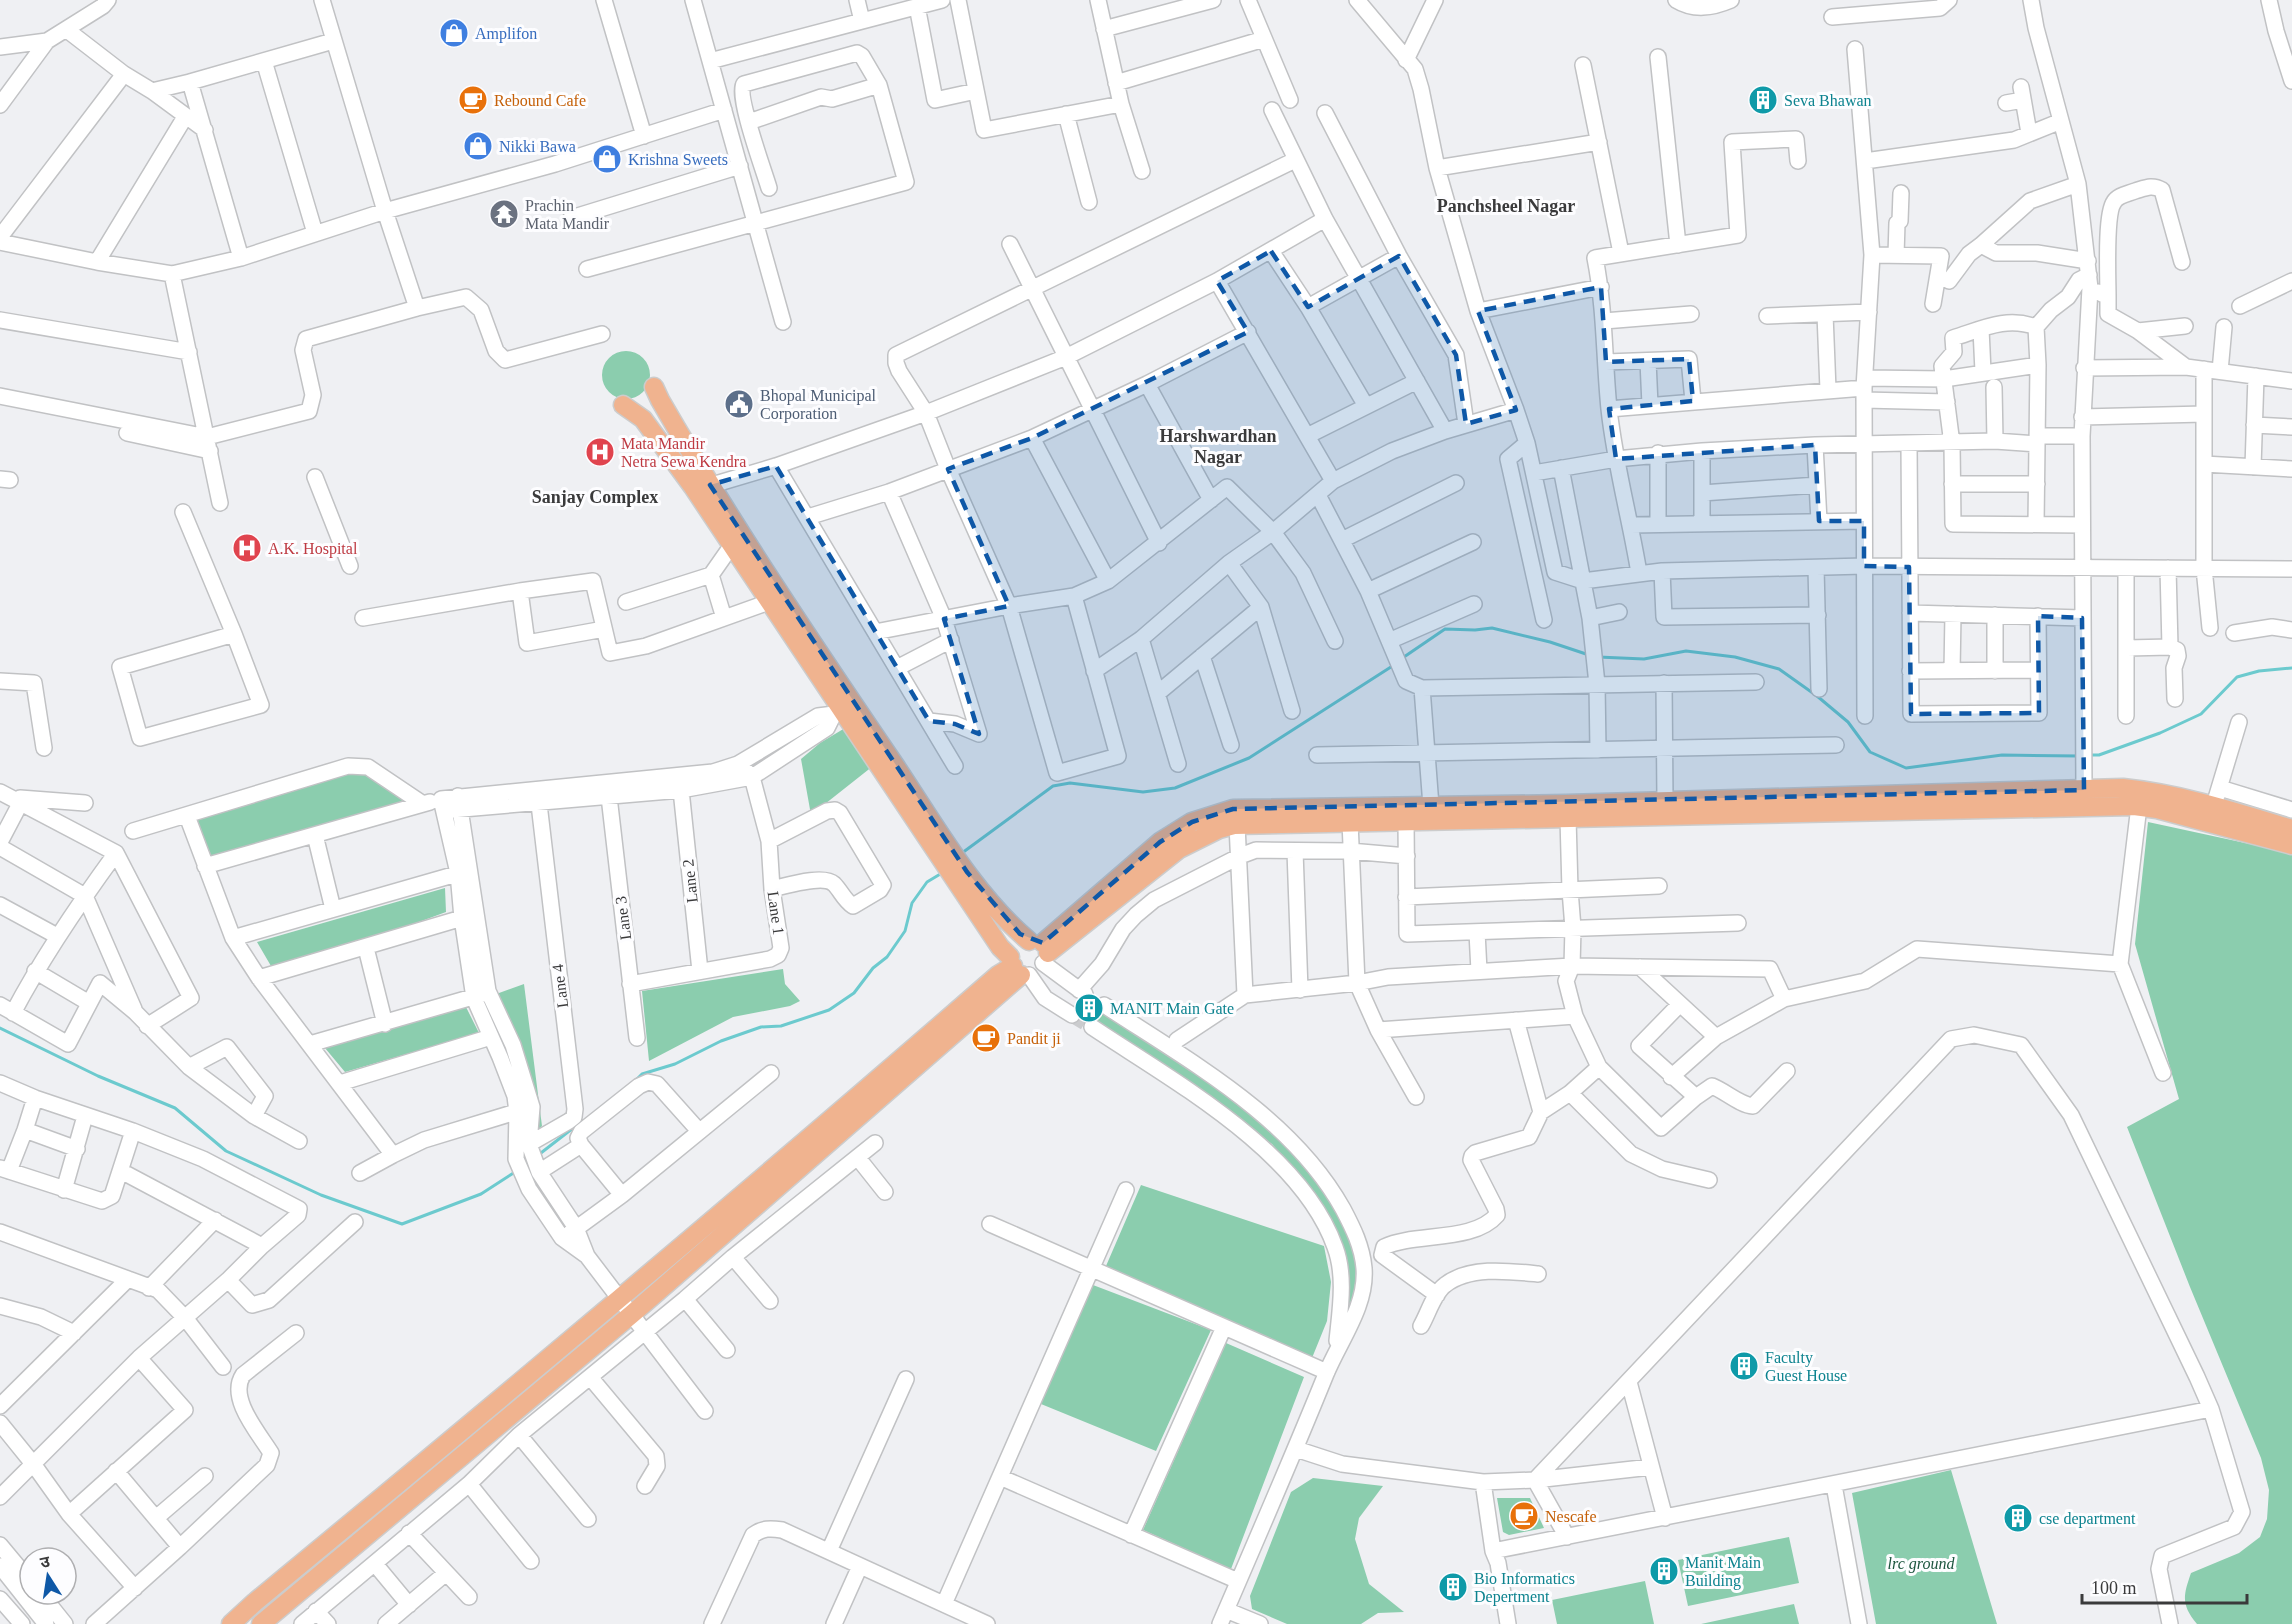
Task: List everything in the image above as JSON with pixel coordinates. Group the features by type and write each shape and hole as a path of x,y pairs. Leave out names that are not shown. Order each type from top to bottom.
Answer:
{"main road":[{"path":"654,387 732,545 842,709 962,876 999,947 1018,968"},
{"path":"623,405 643,419 703,487 842,709"},
{"path":"1041,950 1160,842 1192,822 1233,809 1665,801 2123,788 2217,797 2292,829"},
{"path":"268,1622 632,1314 1018,968 1179,849 1219,829 1237,825 1350,822 2139,806 2250,832 2292,845"},
{"path":"962,876 1041,950"},
{"path":"1018,968 1022,945 1041,950"},
{"path":"231,1624 824,1127 998,975 1018,968"}],"street":[{"path":"0,47 47,40 67,30 103,6 108,0"},
{"path":"322,0 385,211 417,308"},
{"path":"604,0 644,136"},
{"path":"693,0 783,322"},
{"path":"857,0 862,21"},
{"path":"710,61 942,0"},
{"path":"958,0 984,130 1121,104"},
{"path":"1098,0 1121,104 1142,171"},
{"path":"1104,29 1213,0"},
{"path":"1248,0 1290,100"},
{"path":"1357,0 1415,69 1437,168 1478,310 1527,443 1555,572 1584,581 1662,571 1864,566 2292,569"},
{"path":"1406,60 1435,0"},
{"path":"1676,0 1695,7 1714,7 1731,0"},
{"path":"1832,17 1940,8 1949,0"},
{"path":"2031,0 2036,28 2078,184 2089,274 2082,417 2081,569 2084,790"},
{"path":"2269,0 2292,81"},
{"path":"917,6 935,100 976,91"},
{"path":"67,30 124,74 152,91 205,130"},
{"path":"1116,83 1264,39"},
{"path":"0,105 47,40"},
{"path":"152,91 333,41"},
{"path":"1855,49 1872,255 1864,389 1865,716"},
{"path":"587,269 906,182 879,85 862,56 857,53 744,84 741,91 748,122 769,188"},
{"path":"1658,57 1678,244"},
{"path":"264,61 315,233"},
{"path":"1583,65 1621,252"},
{"path":"0,237 124,74"},
{"path":"190,82 242,258"},
{"path":"748,122 821,97 832,99 879,85"},
{"path":"2006,103 2022,94 2030,133"},
{"path":"0,242 97,262 172,274 242,258 385,211 555,164 724,110"},
{"path":"1272,110 1325,219 1445,431"},
{"path":"1325,113 1399,256 1456,355 1466,424"},
{"path":"1066,114 1089,201"},
{"path":"97,262 185,117"},
{"path":"1865,161 2014,140 2061,121"},
{"path":"1639,573 1616,459 1609,409 1601,287 1595,258 1738,235 1732,142 1796,138 1798,161"},
{"path":"1437,168 1599,142"},
{"path":"1074,596 1118,756 1057,773 1009,606 948,469 926,413 899,371 896,355 1295,160"},
{"path":"572,218 740,166"},
{"path":"1949,281 1970,254 2030,201 2078,184"},
{"path":"2182,262 2162,190 2149,187 2120,196 2112,205 2108,243 2109,314 2138,331 2186,368"},
{"path":"1896,255 1897,223 1900,221 1900,193"},
{"path":"703,487 776,466 926,413 1066,357 1217,281 1325,219"},
{"path":"1010,244 1159,543"},
{"path":"1981,245 1995,253 2037,253 2089,274 2108,297"},
{"path":"1271,251 1308,307 1366,406"},
{"path":"1872,255 1941,256 1933,304"},
{"path":"1308,307 1399,256"},
{"path":"172,274 220,503"},
{"path":"2036,524 2038,365 2036,327 2051,310 2068,297 2079,280 2089,274"},
{"path":"2240,306 2292,280"},
{"path":"1217,281 1333,481"},
{"path":"1478,310 1601,287"},
{"path":"127,433 209,444 309,411 313,395 303,350 306,339 417,308 466,297 481,310 496,351 505,360 602,334"},
{"path":"1767,316 1869,312"},
{"path":"1604,321 1691,314"},
{"path":"1824,314 1828,390"},
{"path":"0,320 189,352"},
{"path":"2036,327 2020,321 2001,322 1953,338 1954,352 1942,366 1952,444 1953,524 2082,525"},
{"path":"2138,331 2185,326"},
{"path":"2210,628 2204,568 2204,414 2212,370 2224,327"},
{"path":"1981,329 1983,372"},
{"path":"808,517 889,492 1032,438 1147,384 1248,332"},
{"path":"1606,362 1689,359 1693,401"},
{"path":"1648,361 1650,405"},
{"path":"1609,409 1828,390 1864,389 2038,365"},
{"path":"2084,368 2186,368 2292,381"},
{"path":"2253,467 2256,376"},
{"path":"1307,436 1417,381"},
{"path":"1147,384 1211,500"},
{"path":"1994,387 1995,441"},
{"path":"1864,389 1947,402"},
{"path":"0,396 209,444"},
{"path":"1094,671 1141,639 1229,563 1273,532 1333,481 1392,451 1466,424 1516,410"},
{"path":"2082,417 2204,414"},
{"path":"2254,424 2292,427"},
{"path":"1534,473 1658,453 1815,445 1952,444 2082,436"},
{"path":"1032,438 1108,581"},
{"path":"1527,443 1508,459 1544,620"},
{"path":"1909,444 1911,714 2039,713 2038,616"},
{"path":"1815,445 1819,521"},
{"path":"1702,451 1702,524"},
{"path":"1658,453 1658,525"},
{"path":"2204,464 2292,469"},
{"path":"776,466 955,766"},
{"path":"1561,468 1593,637 1597,684 1598,750"},
{"path":"315,477 350,566"},
{"path":"1342,540 1456,483"},
{"path":"1952,484 2037,484"},
{"path":"1702,494 1817,485"},
{"path":"875,632 1074,596 1108,581 1227,487 1273,532 1303,573 1335,640"},
{"path":"889,492 944,619 979,734 955,724 928,721"},
{"path":"1318,495 1368,591 1406,681 1422,688 1756,682"},
{"path":"183,512 234,634 261,705 140,738 120,667 234,634"},
{"path":"1631,525 1864,521"},
{"path":"1368,591 1473,542"},
{"path":"626,602 711,575 732,545"},
{"path":"1229,563 1261,608 1292,711"},
{"path":"1816,568 1819,689"},
{"path":"2126,568 2126,716"},
{"path":"2168,568 2170,646"},
{"path":"1662,571 1664,617 1818,615"},
{"path":"711,575 724,618"},
{"path":"363,618 593,581 610,653 646,645 769,602"},
{"path":"520,591 527,643 604,629"},
{"path":"1390,643 1474,604"},
{"path":"1158,693 1261,608"},
{"path":"1590,618 1619,612"},
{"path":"1910,613 2082,618"},
{"path":"1952,670 1953,614"},
{"path":"1995,615 1995,670"},
{"path":"2234,633 2272,627 2292,630"},
{"path":"1141,639 1178,764"},
{"path":"897,668 951,640"},
{"path":"2127,648 2170,646 2176,650 2178,656 2174,668 2175,699"},
{"path":"1202,656 1231,745"},
{"path":"1910,671 2038,670"},
{"path":"0,681 34,683 44,748"},
{"path":"1664,683 1665,801"},
{"path":"1422,688 1431,806"},
{"path":"459,802 539,804 608,789 712,772 738,764 818,716 842,709"},
{"path":"205,866 423,804 443,805 608,789 681,790 752,777 827,728 842,709"},
{"path":"2239,722 2217,797 2292,810"},
{"path":"1317,755 1836,745"},
{"path":"738,764 752,777"},
{"path":"133,831 348,766 368,767 423,804"},
{"name":"Lane 1","path":"630,984 771,959 778,955 781,948 772,889 769,841 752,777"},
{"name":"Lane 3","path":"608,789 637,1038"},
{"name":"Lane 2","path":"681,790 700,971"},
{"path":"11,797 85,803"},
{"path":"11,797 0,844 85,896 135,1012"},
{"path":"11,797 116,853 190,998 147,1026"},
{"path":"459,802 464,872 462,918 474,998 515,1096 516,1159 529,1189 562,1238 587,1256"},
{"name":"Lane 4","path":"531,1148 574,1117 575,1109 539,804"},
{"path":"443,805 464,872 488,991 513,1045 532,1107 531,1148 538,1170 576,1228 587,1256 705,1411"},
{"path":"2139,806 2120,964 2163,1073"},
{"path":"769,841 827,811 835,810 840,813 884,885 880,890 853,906 828,880 819,879 772,889"},
{"path":"187,816 233,938 260,978 393,1155"},
{"path":"1568,818 1573,928 1572,966 1566,981 1575,1016 1599,1067 1661,1128 1712,1086 1750,1107 1786,1071"},
{"path":"1406,821 1407,934 1738,923"},
{"path":"1350,822 1357,983 1378,1030 1416,1097"},
{"path":"1237,825 1245,995"},
{"path":"315,834 333,909"},
{"path":"1041,950 1082,992 1100,968 1123,929 1136,915 1154,900 1240,856 1256,850 1350,851 1407,856"},
{"path":"1295,851 1300,990"},
{"path":"116,853 7,1009 68,1044 100,983 135,1012 189,1067 254,1116 299,1141"},
{"path":"233,938 464,872"},
{"path":"1406,897 1659,886"},
{"path":"0,906 57,936"},
{"path":"260,978 462,918"},
{"path":"1477,932 1479,971"},
{"path":"366,948 385,1024"},
{"path":"1671,1077 1716,1037 1784,999 1865,981 1917,950 2120,964"},
{"path":"1177,1040 1245,995 1357,983 1388,977 1572,966 1770,969 1784,999"},
{"path":"1640,967 1716,1037"},
{"path":"1018,968 1045,999 1072,1015"},
{"path":"35,971 89,1003"},
{"path":"310,1044 474,998 488,991"},
{"path":"1680,1004 1640,1046 1671,1077 1696,1097"},
{"path":"1104,1005 1237,1094 1308,1157 1336,1197 1357,1234 1364,1269 1361,1297 1336,1350 1223,1617 1260,1624"},
{"path":"1378,1030 1575,1016"},
{"path":"1516,1020 1540,1112"},
{"path":"1092,1028 1230,1119 1295,1179 1317,1210 1335,1247 1341,1279 1336,1350"},
{"path":"1535,1480 1951,1039 1974,1035 2021,1045 2071,1115 2211,1409 2242,1512 2234,1527 2162,1556 2159,1569 2170,1624"},
{"path":"340,1083 491,1037"},
{"path":"189,1067 227,1047 265,1096 254,1116"},
{"path":"1437,1295 1382,1255 1383,1247 1466,1231 1492,1220 1497,1215 1496,1209 1472,1156 1529,1137 1540,1112 1570,1093 1599,1067"},
{"path":"562,1238 622,1195 771,1073"},
{"path":"622,1195 581,1145 578,1138 581,1132 639,1086 648,1082 657,1084 699,1131"},
{"path":"0,1083 35,1098 133,1131 203,1160 298,1209 299,1214 140,1358 0,1497"},
{"path":"1570,1093 1631,1154 1662,1169 1709,1179"},
{"path":"35,1098 25,1130 4,1169 64,1190 102,1202 112,1196 133,1131"},
{"path":"360,1173 424,1140 532,1107"},
{"path":"64,1190 86,1116"},
{"path":"25,1130 77,1149"},
{"path":"302,1624 469,1484 519,1435 733,1257 875,1143"},
{"path":"538,1170 581,1145"},
{"path":"858,1158 885,1192"},
{"path":"121,1171 262,1246"},
{"path":"944,1604 1126,1190"},
{"path":"149,1288 215,1220"},
{"path":"228,1280 252,1305 269,1300 355,1222"},
{"path":"990,1224 1327,1372"},
{"path":"0,1232 158,1290 186,1318 223,1367"},
{"path":"733,1257 770,1301"},
{"path":"1421,1326 1443,1286 1473,1274 1501,1270 1538,1274"},
{"path":"0,1406 128,1280"},
{"path":"685,1299 727,1350"},
{"path":"2,1310 41,1317 74,1333"},
{"path":"1131,1535 1224,1327"},
{"path":"94,1624 267,1465 271,1453 241,1404 238,1383 243,1375 296,1333"},
{"path":"69,1514 185,1410 140,1358"},
{"path":"590,1377 656,1456 657,1466 645,1486"},
{"path":"829,1551 906,1379"},
{"path":"1629,1382 1665,1518"},
{"path":"1493,1551 2211,1409"},
{"path":"0,1424 34,1465 69,1514 135,1588"},
{"path":"519,1435 588,1519"},
{"path":"1296,1449 1342,1464 1483,1482 1535,1480 1651,1467"},
{"path":"116,1472 180,1547"},
{"path":"156,1518 205,1476"},
{"path":"1000,1478 1238,1581"},
{"path":"1535,1480 1567,1537"},
{"path":"1483,1482 1493,1551 1498,1563 1508,1624"},
{"path":"469,1484 531,1561"},
{"path":"1834,1485 1859,1624"},
{"path":"712,1624 753,1535 760,1530 782,1530 987,1624"},
{"path":"409,1533 469,1597"},
{"path":"0,1545 18,1567"},
{"path":"375,1564 409,1605"},
{"path":"0,1566 46,1624"},
{"path":"834,1624 860,1566"},
{"path":"386,1624 446,1573"},
{"path":"0,1599 22,1624"},
{"path":"51,1606 65,1624"},
{"path":"316,1611 327,1624"}],"highlighted area":[{"path":"1271,251 1308,307 1399,256 1456,355 1466,424 1516,410 1478,311 1601,287 1606,362 1689,359 1693,401 1609,409 1616,459 1815,445 1819,521 1864,521 1864,566 1909,567 1911,714 2039,713 2038,616 2082,618 2084,790 1233,809 1192,822 1160,842 1043,943 1020,934 967,872 710,485 776,466 929,721 955,724 979,734 944,619 1009,606 948,469 1032,438 1248,332 1217,281"}],"green space":[{"path":"621,351 631,351 643,358 650,370 650,380 643,392 631,399 621,399 606,388 602,380 602,370 613,355"},
{"path":"845,728 873,766 811,815 801,759 820,743"},
{"path":"358,769 415,801 208,859 197,821 207,815"},
{"path":"2148,822 2292,853 2292,1624 2197,1624 2186,1606 2185,1594 2191,1573 2239,1553 2260,1537 2267,1519 2269,1490 2261,1458 2127,1127 2179,1099 2135,944"},
{"path":"445,888 446,912 400,929 271,966 257,942"},
{"path":"783,969 785,984 800,1001 790,1006 733,1017 649,1061 642,991"},
{"path":"524,984 542,1126 533,1136 529,1107 488,997"},
{"path":"466,1007 479,1033 345,1072 325,1048"},
{"path":"1101,1012 1242,1103 1303,1162 1341,1217 1353,1243 1356,1269 1354,1298 1342,1327 1346,1278 1342,1245 1336,1230 1317,1199 1272,1144 1093,1022"},
{"path":"1141,1185 1324,1246 1331,1282 1327,1321 1312,1358 1106,1266"},
{"path":"1093,1285 1211,1330 1156,1451 1041,1404"},
{"path":"1226,1343 1304,1377 1231,1569 1143,1530"},
{"name":"lrc ground","path":"1951,1470 1997,1624 1876,1624 1852,1493"},
{"path":"1313,1478 1383,1486 1359,1518 1355,1539 1369,1584 1404,1612 1378,1613 1361,1624 1287,1624 1252,1609 1250,1596 1291,1492"},
{"path":"1497,1498 1530,1498 1544,1528 1509,1535 1503,1532"},
{"path":"1789,1537 1799,1583 1688,1606 1678,1560"},
{"path":"1645,1581 1654,1624 1557,1624 1552,1600"},
{"path":"1794,1604 1799,1624 1701,1624"}],"waterway":[{"path":"1401,659 1445,629 1492,628 1550,642 1589,655"},
{"path":"1598,657 1644,659 1686,651 1735,657 1779,669 1848,722 1870,752 1906,768 2002,755 2079,756"},
{"path":"962,853 1053,786 1070,783 1143,792 1175,788 1249,758 1394,665"},
{"path":"2089,755 2099,755 2160,733 2201,714 2237,677 2259,671 2292,668"},
{"path":"635,1081 642,1074 675,1064 721,1041 761,1027 781,1026 829,1010 854,993 873,968 887,957 905,931 912,903 927,882 942,873"},
{"path":"0,1028 98,1076 175,1108 226,1151 321,1195 402,1224 481,1194 515,1172"},
{"path":"537,1156 577,1125"}],"tunnel":[{"path":"1072,1015 1092,1027"}],"place":[{"name":"Amplifon","path":"454,33"},
{"name":"Rebound Cafe","path":"473,100"},
{"name":"Seva Bhawan","path":"1763,100"},
{"name":"Nikki Bawa","path":"478,146"},
{"name":"Krishna Sweets","path":"607,159"},
{"name":"Prachin Mata Mandir","path":"504,214"},
{"name":"Bhopal Municipal Corporation","path":"739,404"},
{"name":"Mata Mandir Netra Sewa Kendra","path":"600,452"},
{"name":"A.K. Hospital","path":"247,548"},
{"name":"MANIT Main Gate","path":"1089,1008"},
{"name":"Pandit ji","path":"986,1038"},
{"name":"Faculty Guest House","path":"1744,1366"},
{"name":"Nescafe","path":"1524,1516"},
{"name":"cse department","path":"2018,1518"},
{"name":"Manit Main Building","path":"1664,1571"},
{"name":"Bio Informatics Depertment","path":"1453,1587"}],"district":[{"name":"Panchsheel Nagar","path":"1506,206"},
{"name":"Harshwardhan Nagar","path":"1218,446"},
{"name":"Sanjay Complex","path":"595,497"}]}
